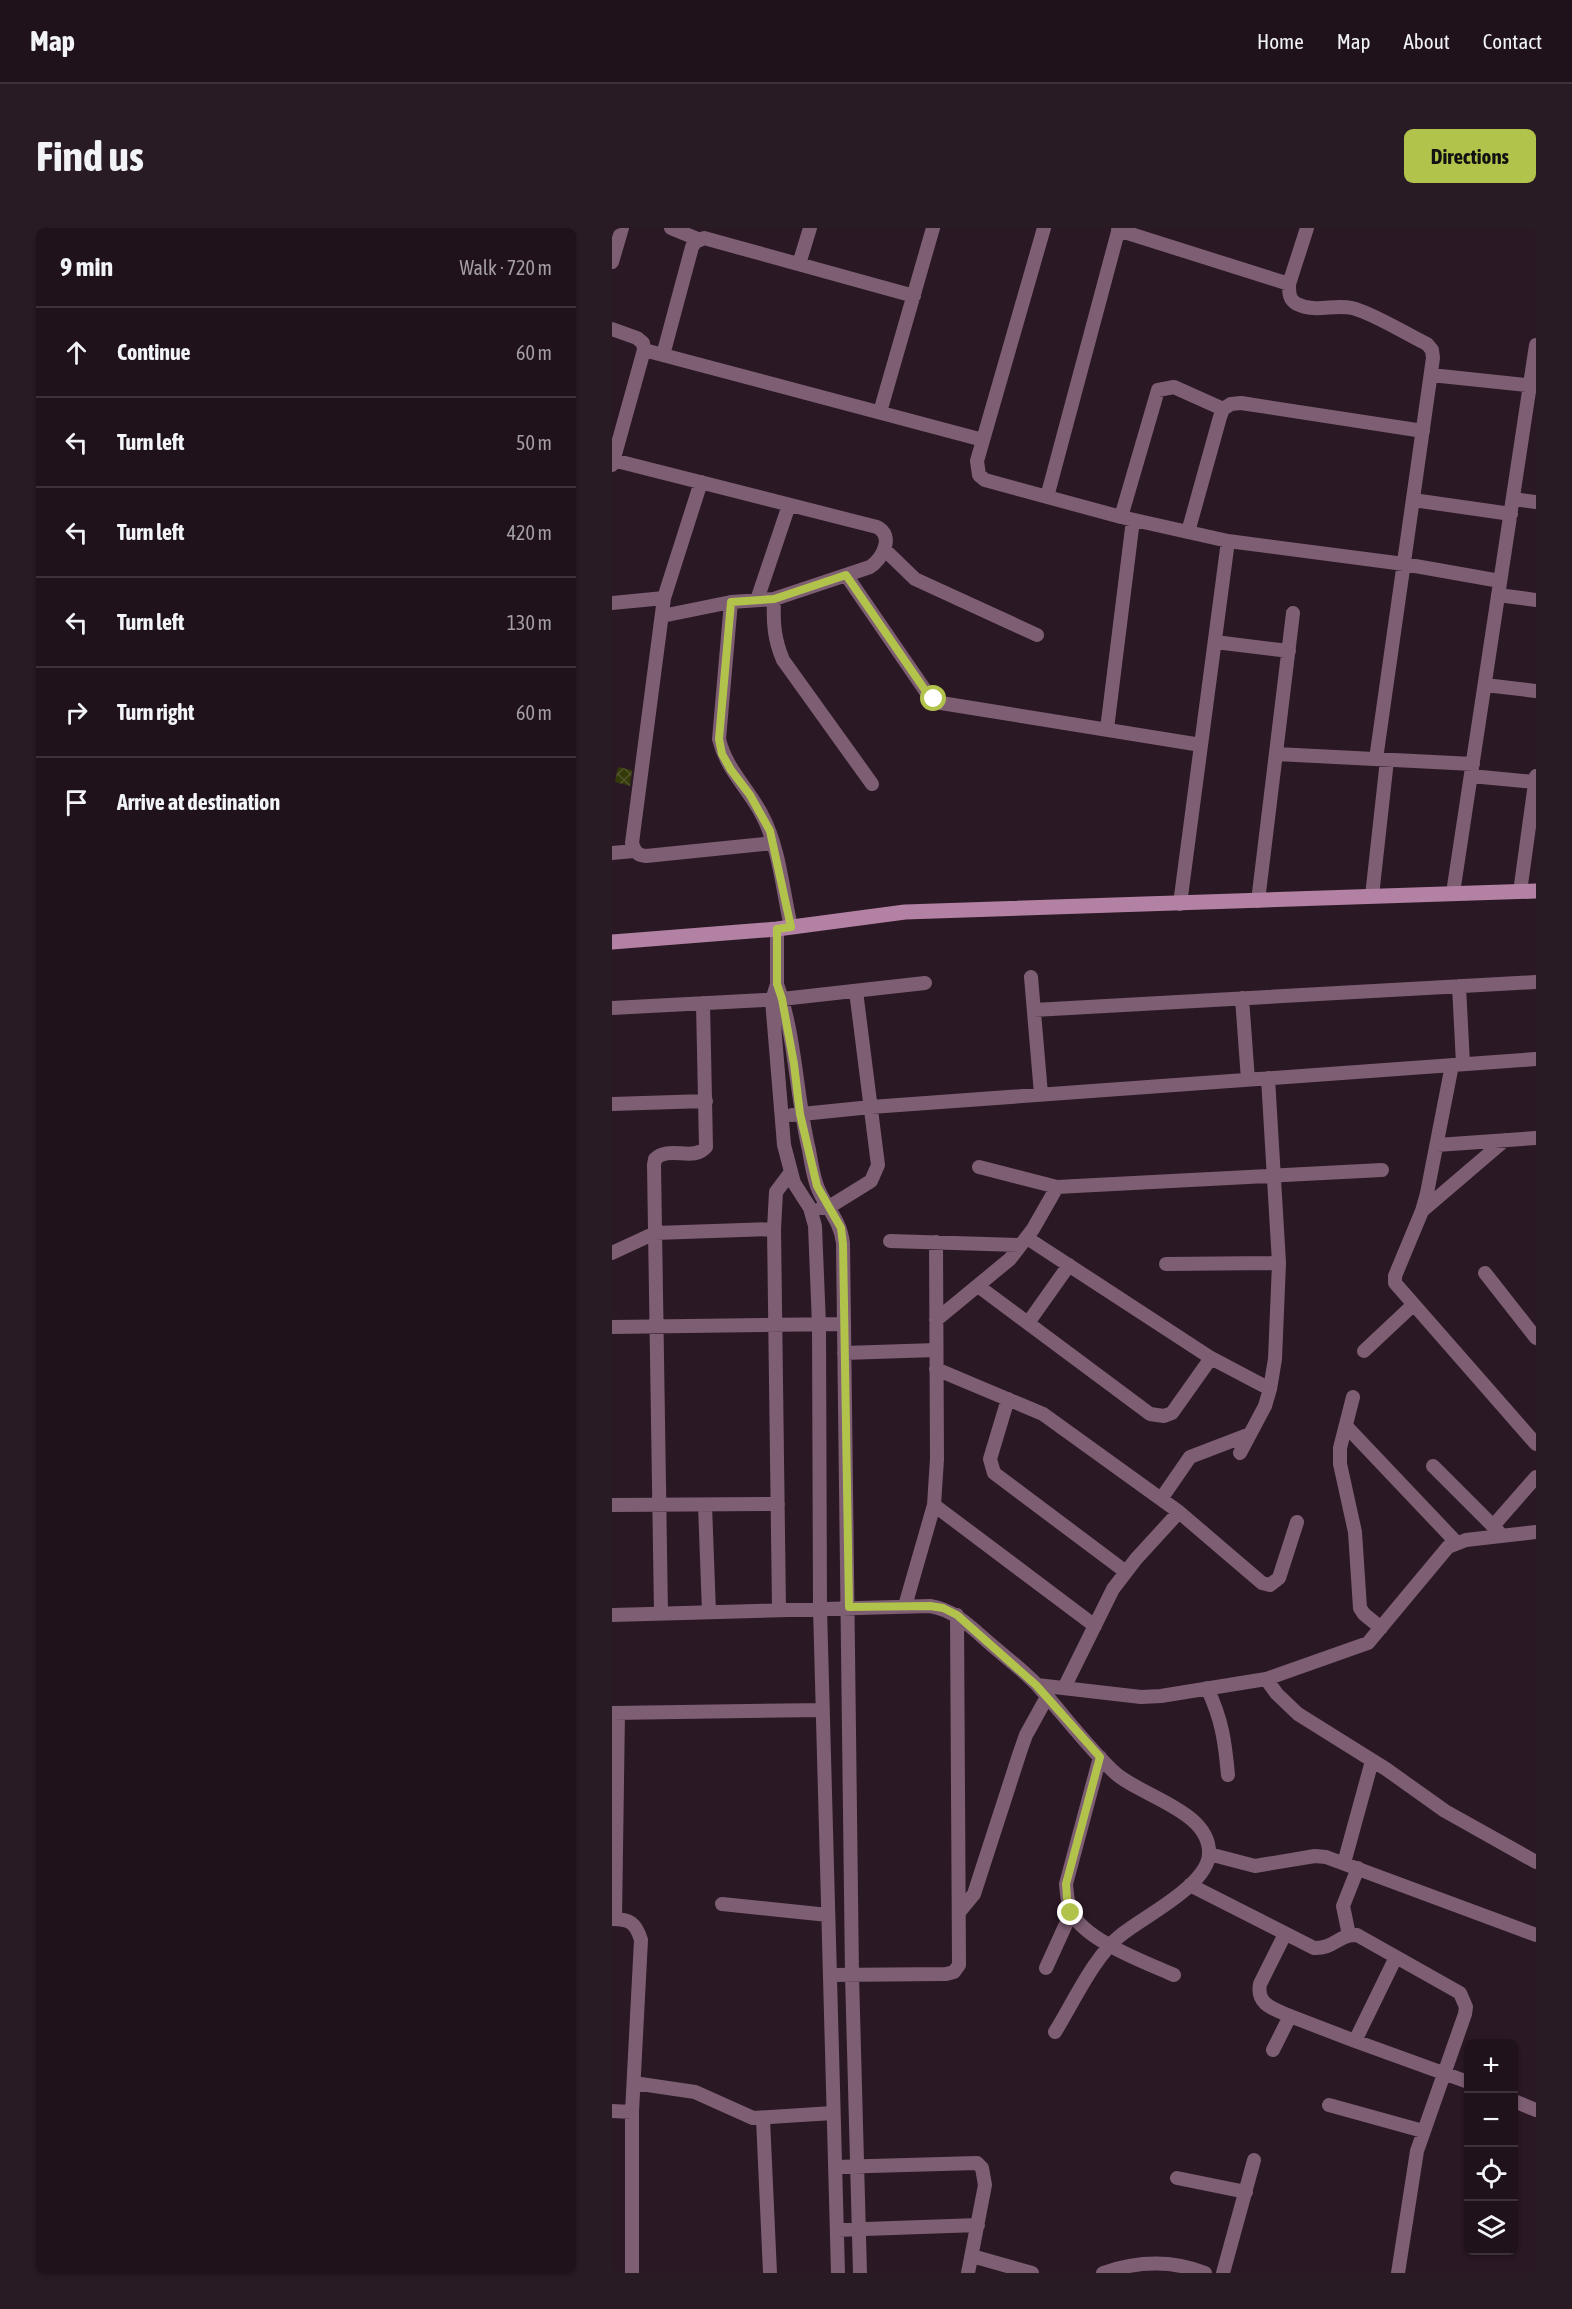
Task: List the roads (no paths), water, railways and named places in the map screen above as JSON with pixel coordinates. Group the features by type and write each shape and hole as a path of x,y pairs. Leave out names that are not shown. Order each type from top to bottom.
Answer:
{"street":[{"path":"612,260 622,228"},
{"path":"671,228 708,235 799,264 914,296"},
{"path":"799,264 810,228"},
{"path":"880,412 933,228"},
{"path":"1044,228 977,461 976,468 985,480 1127,518 1228,541 1404,564 1499,588 1536,600"},
{"path":"1307,228 1289,284 1292,301 1299,305 1324,309 1353,308 1426,344 1432,350 1433,358 1404,564 1381,759 1372,896"},
{"path":"1047,496 1119,229 1289,284"},
{"path":"663,355 692,247 708,235"},
{"path":"612,329 637,338 643,343 644,350 618,422 613,463 700,482 878,527 886,536 884,549 877,562 846,575 774,599 731,602 662,616"},
{"path":"1453,893 1510,514 1533,385 1536,345"},
{"path":"644,350 983,440"},
{"path":"1431,375 1533,385"},
{"path":"1107,729 1127,518 1158,390 1174,387 1223,409"},
{"path":"1188,532 1223,409 1231,404 1241,403 1423,431"},
{"path":"700,482 664,598 632,843 634,851 646,856 773,843"},
{"path":"1513,499 1536,502"},
{"path":"1413,500 1510,514"},
{"path":"757,600 789,505"},
{"path":"1180,904 1228,541"},
{"path":"884,549 921,582 1037,635"},
{"path":"846,575 927,693 941,703 1201,745"},
{"path":"612,603 664,598"},
{"path":"774,599 773,629 783,660 872,784"},
{"path":"731,602 719,739 722,754 762,813 773,843 784,928 778,956 777,984 780,1116 791,1172 799,1192 810,1208 815,1226 819,1325 820,1608 838,2273"},
{"path":"1258,900 1293,613"},
{"path":"1215,642 1289,651"},
{"path":"1485,685 1536,691"},
{"path":"1276,754 1381,759 1536,779 1520,892"},
{"path":"612,853 634,851"},
{"path":"612,942 784,928 905,912 1536,891"},
{"path":"1031,977 1041,1094"},
{"path":"1034,1010 1536,982"},
{"path":"612,1008 777,999 925,983"},
{"path":"1459,986 1457,1065 1422,1211 1395,1276 1395,1282 1536,1444"},
{"path":"810,1208 829,1207 871,1181 878,1165 856,991"},
{"path":"1242,998 1248,1080"},
{"path":"777,999 817,1186 841,1228 843,1244 852,1975 860,2273"},
{"path":"661,1613 655,1159 664,1153 697,1154 703,1152 706,1147 703,1003"},
{"path":"780,1116 1041,1094 1536,1059"},
{"path":"1240,1453 1265,1406 1275,1359 1279,1263 1268,1078"},
{"path":"612,1104 706,1101"},
{"path":"1437,1145 1536,1138"},
{"path":"1422,1211 1505,1140"},
{"path":"979,1167 1057,1187 1382,1170"},
{"path":"779,1609 774,1229 776,1192 791,1172"},
{"path":"936,1320 1010,1259 1024,1241 1057,1187"},
{"path":"612,1254 655,1233 774,1229"},
{"path":"890,1241 1024,1241 1069,1265 1210,1358 1270,1389"},
{"path":"905,1606 934,1505 937,1459 936,1242"},
{"path":"1166,1264 1279,1263"},
{"path":"1028,1323 1069,1265"},
{"path":"1485,1274 1536,1338"},
{"path":"978,1286 1150,1414 1158,1416 1172,1413 1210,1358"},
{"path":"1364,1351 1413,1305"},
{"path":"612,1328 844,1323"},
{"path":"844,1353 936,1350"},
{"path":"936,1369 1043,1414 1058,1423 1179,1512 1263,1583 1270,1585 1279,1578 1297,1522"},
{"path":"1353,1397 1340,1448 1340,1464 1355,1532 1359,1600 1364,1614 1381,1628"},
{"path":"1008,1399 990,1459 994,1473 1126,1572"},
{"path":"1346,1426 1456,1542"},
{"path":"1161,1499 1190,1457 1250,1434"},
{"path":"1433,1466 1497,1531"},
{"path":"1497,1531 1536,1477"},
{"path":"612,1505 778,1504"},
{"path":"705,1505 709,1612"},
{"path":"934,1505 1095,1626"},
{"path":"1064,1688 1113,1589 1179,1512"},
{"path":"1036,1685 1141,1697 1266,1679 1368,1643 1440,1554 1456,1542 1497,1531 1536,1532"},
{"path":"612,1615 849,1607 936,1607 957,1615 1036,1685 1114,1773 1189,1817 1202,1833 1209,1854 1205,1868 1190,1886 1108,1945 1055,2032"},
{"path":"830,1975 946,1974 954,1972 959,1965 957,1615"},
{"path":"1266,1679 1277,1694 1298,1714 1453,1816 1536,1862"},
{"path":"822,1684 849,1684"},
{"path":"1208,1688 1224,1734 1228,1775"},
{"path":"960,1911 974,1894 1026,1735 1047,1697"},
{"path":"632,2273 632,2112 641,1940 638,1928 631,1921 614,1918 615,1713 823,1710"},
{"path":"1100,1757 1066,1884 1071,1913 1079,1923 1108,1945 1174,1975"},
{"path":"1344,1863 1372,1761"},
{"path":"825,1826 851,1825"},
{"path":"1209,1854 1255,1866 1315,1856 1344,1863 1536,1935"},
{"path":"1349,1935 1343,1906 1358,1868"},
{"path":"1190,1886 1314,1948 1323,1949 1349,1935 1357,1935 1460,1993 1464,2000 1465,2014 1423,2132 1414,2166 1398,2273"},
{"path":"827,1898 851,1898"},
{"path":"722,1904 828,1916"},
{"path":"1046,1968 1071,1913"},
{"path":"1285,1934 1260,1984 1259,1998 1264,2004 1355,2041 1464,2080"},
{"path":"1355,2041 1396,1957"},
{"path":"1273,2050 1290,2016"},
{"path":"634,2083 695,2092 744,2116 764,2119 833,2113"},
{"path":"1518,2103 1536,2110"},
{"path":"1329,2105 1423,2132"},
{"path":"612,2111 632,2112"},
{"path":"764,2119 770,2273"},
{"path":"1223,2273 1254,2160"},
{"path":"835,2167 977,2163 982,2168 985,2185 968,2273"},
{"path":"1177,2178 1246,2192"},
{"path":"837,2230 978,2225"},
{"path":"972,2256 1032,2273"},
{"path":"1103,2273 1133,2266 1173,2263 1205,2273"}]}
